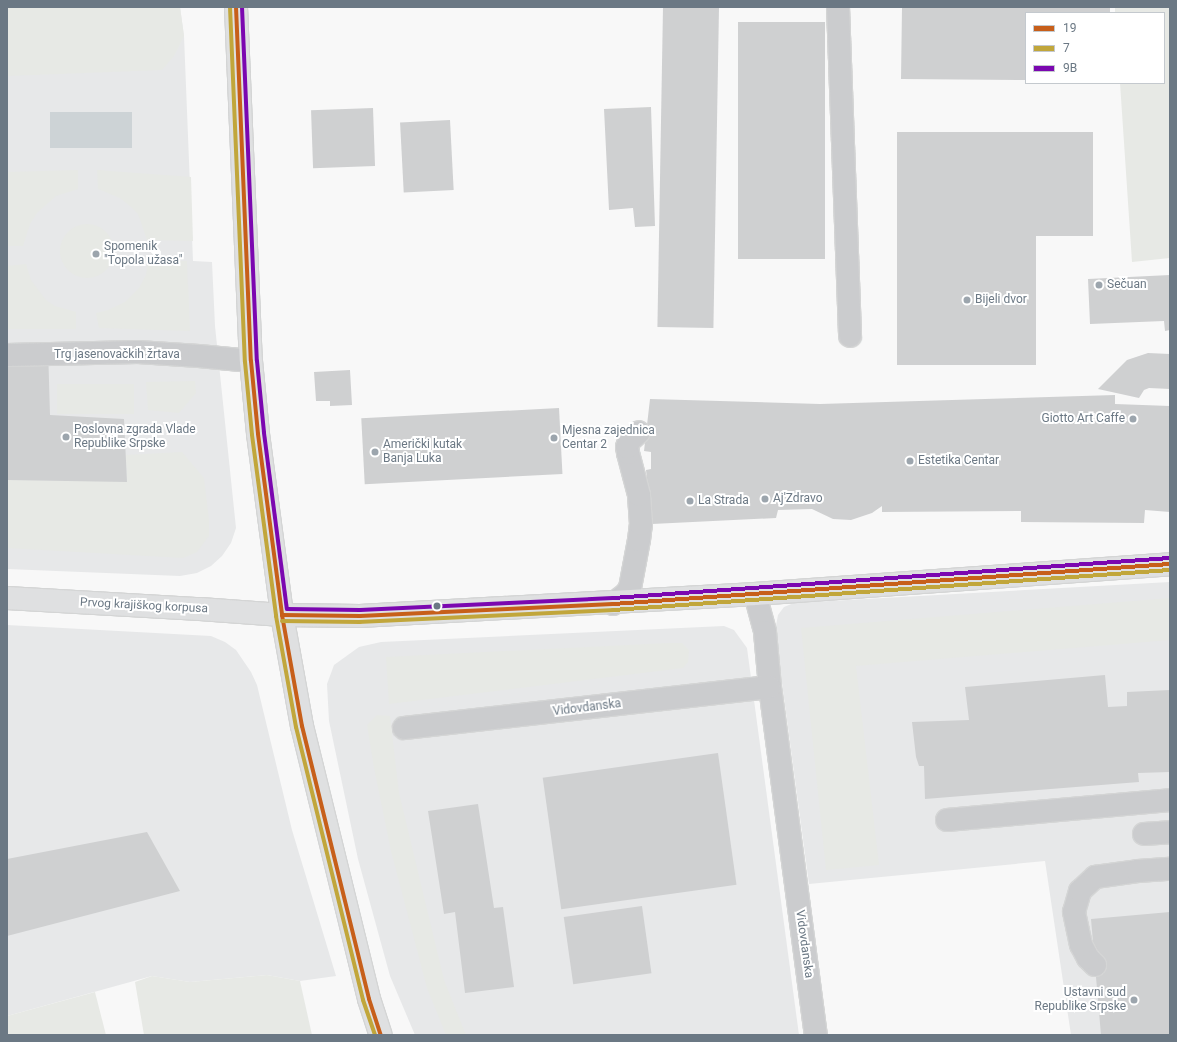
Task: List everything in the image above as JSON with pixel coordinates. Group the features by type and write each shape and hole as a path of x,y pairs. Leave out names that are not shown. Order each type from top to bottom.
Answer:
{"main road":[{"path":"236,7 252,362 259,442 282,615 304,734 369,999 381,1035"},
{"path":"282,615 360,616 613,604 1170,564"},
{"name":"Prvog krajiškog korpusa","path":"7,598 200,608 282,615"}],"street":[{"path":"838,7 850,336"},
{"name":"Trg jasenovačkih žrtava","path":"7,355 138,352 198,356 252,362"},
{"path":"613,604 626,594 630,588 639,540 641,524 639,494 627,447 630,441 639,432"},
{"name":"Vidovdanska","path":"755,594 765,632 770,687 816,1035"},
{"name":"Vidovdanska","path":"404,728 770,687"},
{"path":"947,820 1170,800"},
{"path":"1144,834 1170,832"},
{"path":"1095,965 1080,946 1074,912 1080,891 1095,877 1138,871 1170,869"}],"shaded area":[{"path":"7,7 180,7 184,36 193,261 212,262 215,326 236,528 231,543 222,556 211,566 197,573 180,576 7,569"},
{"path":"7,7 180,7 184,36 174,56 162,70 7,76"},
{"path":"1115,7 1170,7 1170,258 1132,262 1120,84 1165,84 1165,12 1115,12"},
{"path":"50,112 132,112 132,148 50,148"},
{"path":"78,170 78,189 56,196 37,213 30,224 23,246 7,246 7,172"},
{"path":"97,170 191,177 193,241 147,240 138,214 120,198 98,189"},
{"path":"87,224 97,226 106,232 112,241 114,251 112,261 106,270 97,276 87,278 77,276 68,270 62,261 60,251 62,241 68,232 77,226"},
{"path":"148,261 187,261 190,331 99,328 96,313 108,310 125,302 139,288 146,275"},
{"path":"26,264 31,280 46,300 55,306 76,312 76,329 7,329 7,266"},
{"path":"195,381 196,393 179,413 148,410 146,382"},
{"path":"57,384 134,384 134,414 57,414"},
{"path":"182,452 204,478 209,520 209,536 197,552 183,558 7,548 7,480 127,481 126,455"},
{"path":"1170,582 1170,1035 1071,1035 1045,861 809,884 775,631 778,615 784,607 794,603"},
{"path":"1170,598 1170,640 856,666 879,865 826,870 801,628"},
{"path":"7,625 211,636 225,642 236,650 251,672 257,685 292,830 336,976 300,981 267,975 190,982 152,976 7,1016"},
{"path":"724,626 734,630 747,648 799,1035 415,1035 390,976 358,859 329,721 327,684 334,665 359,647 381,642"},
{"path":"682,643 689,650 688,662 683,668 389,704 386,657"},
{"path":"377,715 390,716 399,793 444,980 466,1035 446,1035 427,988 391,851 374,768 367,725"},
{"path":"267,975 300,981 312,1035 144,1035 135,982 152,976 190,982"},
{"path":"95,992 106,1035 7,1035 7,1016"}],"building":[{"path":"663,7 719,8 713,328 657,327"},
{"path":"902,7 1110,7 1110,12 1025,12 1025,80 901,79"},
{"path":"738,22 825,22 825,259 738,259"},
{"path":"651,107 655,226 635,227 633,208 609,210 604,109"},
{"path":"373,108 375,166 313,168 311,110"},
{"path":"450,120 454,190 404,193 400,123"},
{"name":"Bijeli dvor","path":"897,132 1093,132 1093,236 1036,236 1036,365 897,365"},
{"path":"1170,275 1170,330 1165,331 1164,321 1090,324 1088,279"},
{"name":"Poslovna zgrada Vlade Republike Srpske","path":"7,347 48,347 50,415 124,419 127,482 7,480"},
{"path":"1148,353 1170,354 1170,389 1149,388 1144,390 1139,398 1098,389 1127,360"},
{"path":"350,370 352,405 330,406 330,401 316,401 314,372"},
{"name":"Estetika Centar","path":"1115,395 1115,404 1170,406 1170,512 1145,510 1144,523 1021,522 1021,511 882,512 882,506 872,513 851,520 833,519 812,509 778,510 776,518 652,524 646,470 651,469 651,452 644,451 650,399 820,404"},
{"path":"559,408 562,474 365,484 361,418"},
{"path":"1105,675 1108,707 1127,706 1127,692 1170,690 1170,772 1138,773 1139,782 925,799 924,766 919,766 916,757 912,722 969,720 965,687"},
{"path":"718,753 737,885 561,909 543,778"},
{"path":"478,804 494,908 503,907 514,987 465,993 455,912 444,914 428,811"},
{"path":"147,832 180,891 7,936 7,859"},
{"path":"642,906 651,973 573,984 564,917"},
{"name":"Ustavni sud Republike Srpske","path":"1170,912 1170,1035 1101,1035 1091,919"}],"transit line":[{"name":"7","path":"230,7 245,362 252,435 276,616 296,727 363,1000 375,1035"},
{"name":"19","path":"236,7 251,361 258,434 282,615 302,726 369,999 381,1035"},
{"name":"9B","path":"242,7 257,361 264,433 287,609 360,610 613,598 1170,558"},
{"name":"19","path":"282,615 360,616 613,604 1170,564"},
{"name":"7","path":"282,621 360,622 613,610 1170,570"}],"place":[{"name":"Spomenik \"Topola užasa\"","path":"96,254"},
{"name":"Sečuan","path":"1099,285"},
{"name":"Bijeli dvor","path":"967,300"},
{"name":"Giotto Art Caffe","path":"1133,419"},
{"name":"Poslovna zgrada Vlade Republike Srpske","path":"66,437"},
{"name":"Mjesna zajednica Centar 2","path":"554,438"},
{"name":"Američki kutak Banja Luka","path":"375,452"},
{"name":"Estetika Centar","path":"910,461"},
{"name":"Aj'Zdravo","path":"765,499"},
{"name":"La Strada","path":"690,501"},
{"name":"Ustavni sud Republike Srpske","path":"1134,1000"}]}
